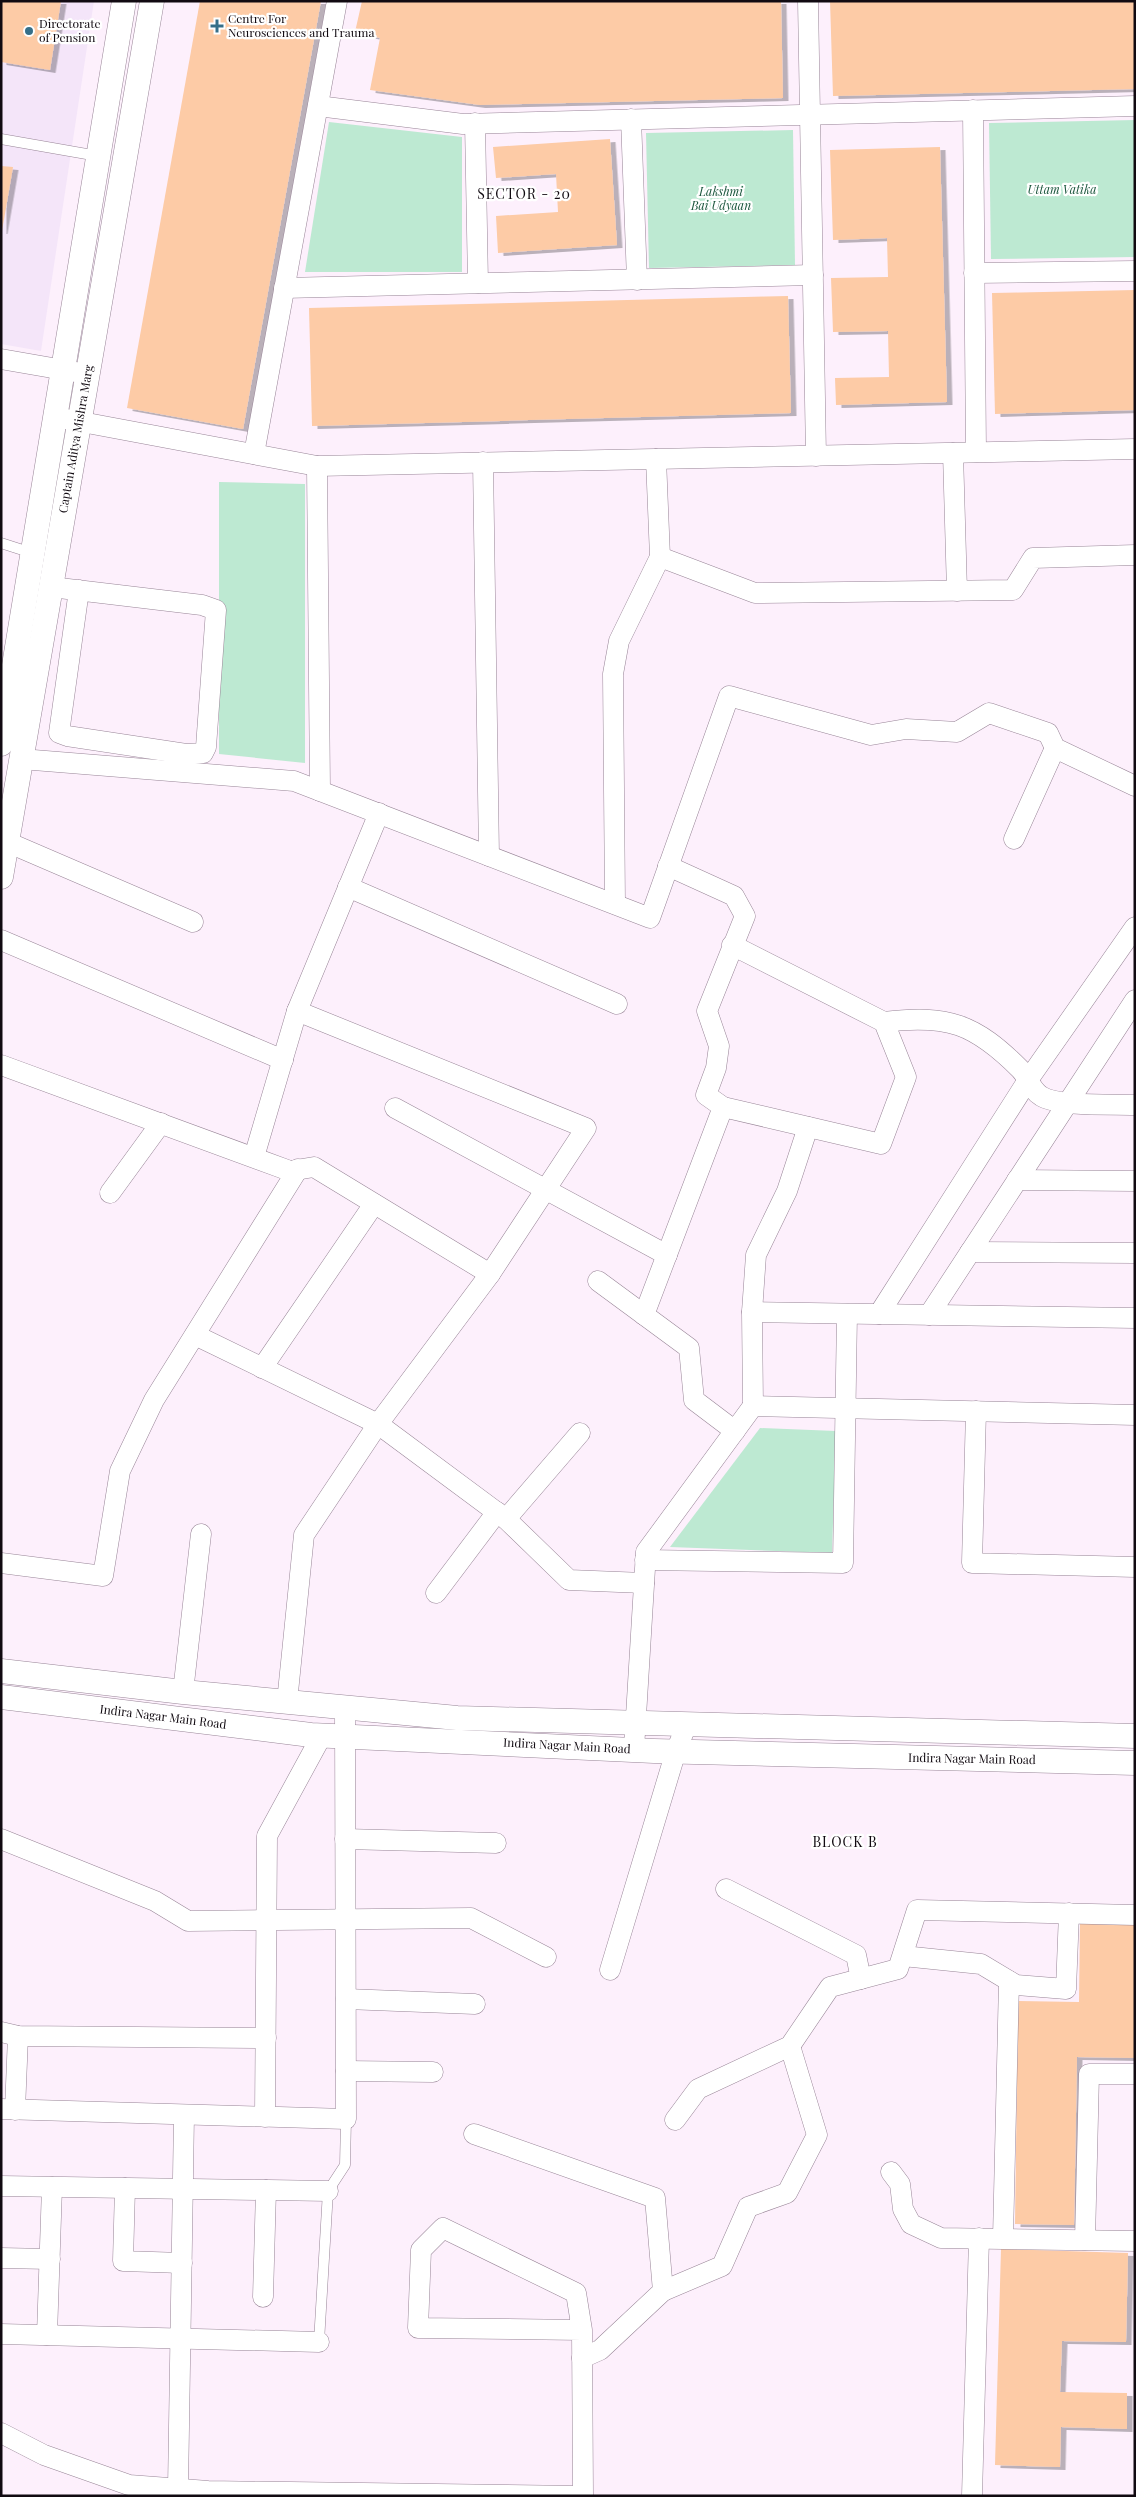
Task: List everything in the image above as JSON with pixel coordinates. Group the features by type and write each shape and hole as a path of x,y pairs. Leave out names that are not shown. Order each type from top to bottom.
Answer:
{"street":[{"name":"Captain Aditya Mishra Marg","path":"1,744 5,696 32,553 124,1"},
{"name":"Captain Aditya Mishra Marg","path":"1,877 152,1"},
{"path":"254,454 337,1"},
{"path":"808,1 816,456"},
{"path":"318,106 475,123 1135,106"},
{"path":"973,110 976,452"},
{"path":"631,120 637,280"},
{"path":"475,123 478,283"},
{"path":"974,273 1135,271"},
{"path":"284,288 813,275"},
{"path":"1,359 88,374"},
{"path":"55,417 317,466 1135,449"},
{"path":"953,453 957,591"},
{"path":"615,904 613,674 619,641 660,557 656,459"},
{"path":"483,462 489,856"},
{"path":"317,466 320,791"},
{"path":"660,557 755,593 1013,590 1033,558 1135,555"},
{"path":"51,587 79,590 202,605 216,610 206,748 202,753 186,754 58,733 79,590"},
{"path":"22,759 294,781 650,918 729,696 871,735 906,729 957,732 989,712 1048,733 1055,748 1135,786"},
{"path":"1014,839 1055,748"},
{"path":"254,1158 298,1011 379,813"},
{"path":"7,842 193,922"},
{"path":"668,866 734,896 745,916 707,1010 719,1046 716,1068 706,1095 723,1107 881,1144 906,1077 884,1022"},
{"path":"348,887 617,1004"},
{"path":"879,1314 1028,1080 1135,926"},
{"path":"1,940 283,1060"},
{"path":"732,946 884,1022 912,1018 957,1023 992,1042 1028,1080 1040,1096 1067,1103 1135,1105"},
{"path":"929,1315 1135,1000"},
{"path":"287,1702 304,1535 378,1424 490,1274 586,1128 298,1011"},
{"path":"1,1065 290,1171 314,1167 490,1274"},
{"path":"644,1315 723,1107"},
{"path":"395,1108 667,1255"},
{"path":"110,1193 161,1124"},
{"path":"634,1749 646,1552 753,1406 752,1312 756,1255 786,1191 808,1127"},
{"path":"1,1563 103,1576 120,1471 154,1400 298,1169"},
{"path":"1017,1180 1135,1181"},
{"path":"262,1368 374,1204"},
{"path":"970,1252 1135,1253"},
{"path":"598,1281 689,1348 694,1400 735,1431"},
{"path":"752,1312 1135,1318"},
{"path":"645,1560 843,1563 847,1314"},
{"path":"195,1335 378,1424 502,1515 569,1580 644,1583"},
{"path":"753,1406 1135,1415"},
{"path":"976,1411 972,1563 1135,1567"},
{"path":"436,1592 502,1515 580,1433"},
{"path":"182,1692 201,1534"},
{"name":"Indira Nagar Main Road","path":"1,1671 182,1692 457,1718 1135,1736"},
{"name":"Indira Nagar Main Road","path":"1,1698 333,1736 676,1751 1135,1763"},
{"path":"265,2117 267,1836 333,1736 344,1708"},
{"path":"610,1970 676,1751 686,1724"},
{"path":"266,2038 10,2034 8,2109 346,2120 345,1839 333,1736"},
{"path":"345,1839 496,1842"},
{"path":"1,1840 155,1901 188,1921 345,1921 471,1918 546,1957"},
{"path":"726,1889 856,1955 861,1979"},
{"path":"675,2120 698,2089 790,2046 830,1987 898,1969 917,1910 1135,1914"},
{"path":"903,1956 981,1964 1016,1984 1066,1989 1069,1913"},
{"path":"1003,2238 1009,1980"},
{"path":"346,1999 475,2004"},
{"path":"582,2358 600,2350 663,2291 722,2266 748,2207 787,2193 817,2135 790,2046"},
{"path":"346,2071 433,2072"},
{"path":"1085,2240 1089,2074 1135,2074"},
{"path":"178,2489 184,2115"},
{"path":"474,2134 655,2198 663,2291"},
{"path":"891,2172 900,2184 903,2210 912,2224 941,2238 1135,2241"},
{"path":"1,2186 328,2191"},
{"path":"47,2335 52,2187"},
{"path":"125,2188 123,2261 182,2263"},
{"path":"263,2297 266,2190"},
{"path":"582,2330 418,2328 421,2250 443,2228 576,2293 582,2330 583,2496"},
{"path":"972,2496 979,2238"},
{"path":"1,2258 50,2259"},
{"path":"1,2334 319,2342"},
{"path":"1,2433 44,2456 129,2485 280,2494 579,2496"}],"lane":[{"path":"1,139 98,156"},
{"path":"1,543 32,553"},
{"path":"319,2342 328,2191 345,2165 346,2120"}],"shaded area":[{"path":"1,1 94,1 41,351 1,344"}],"green space":[{"name":"Uttam Vatika","path":"1135,120 1135,257 991,259 989,123"},
{"path":"329,122 462,137 462,272 305,272"},
{"name":"Lakshmi Bai Udyaan","path":"793,130 795,265 649,268 646,133"},
{"path":"219,482 305,484 305,763 219,754"},
{"path":"760,1428 836,1431 832,1553 670,1547"}],"building":[{"name":"Directorate of Pension","path":"1,1 61,1 50,70 1,62"},
{"path":"200,1 321,1 243,429 127,408"},
{"path":"362,1 781,1 783,98 480,105 370,90 380,38 355,32"},
{"path":"830,1 1135,1 1135,89 833,96"},
{"path":"610,139 617,245 498,253 496,216 558,212 556,174 496,178 493,147"},
{"path":"940,147 947,402 836,405 835,378 889,377 888,331 833,332 831,278 888,277 887,238 833,240 830,150"},
{"path":"1,166 13,167 2,231 1,231"},
{"path":"1135,290 1135,410 995,414 992,293"},
{"path":"788,296 791,413 312,426 309,308"},
{"path":"1080,1923 1135,1924 1135,2058 1077,2057 1074,2225 1015,2224 1018,2001 1079,2002"},
{"path":"1001,2249 1128,2253 1126,2342 1062,2341 1060,2392 1127,2393 1127,2429 1061,2427 1060,2467 995,2465"}],"place":[{"name":"Centre For Neurosciences and Trauma","path":"217,26"},
{"name":"Directorate of Pension","path":"29,31"}],"district":[{"name":"SECTOR - 20","path":"524,194"},
{"name":"BLOCK B","path":"845,1842"}]}
